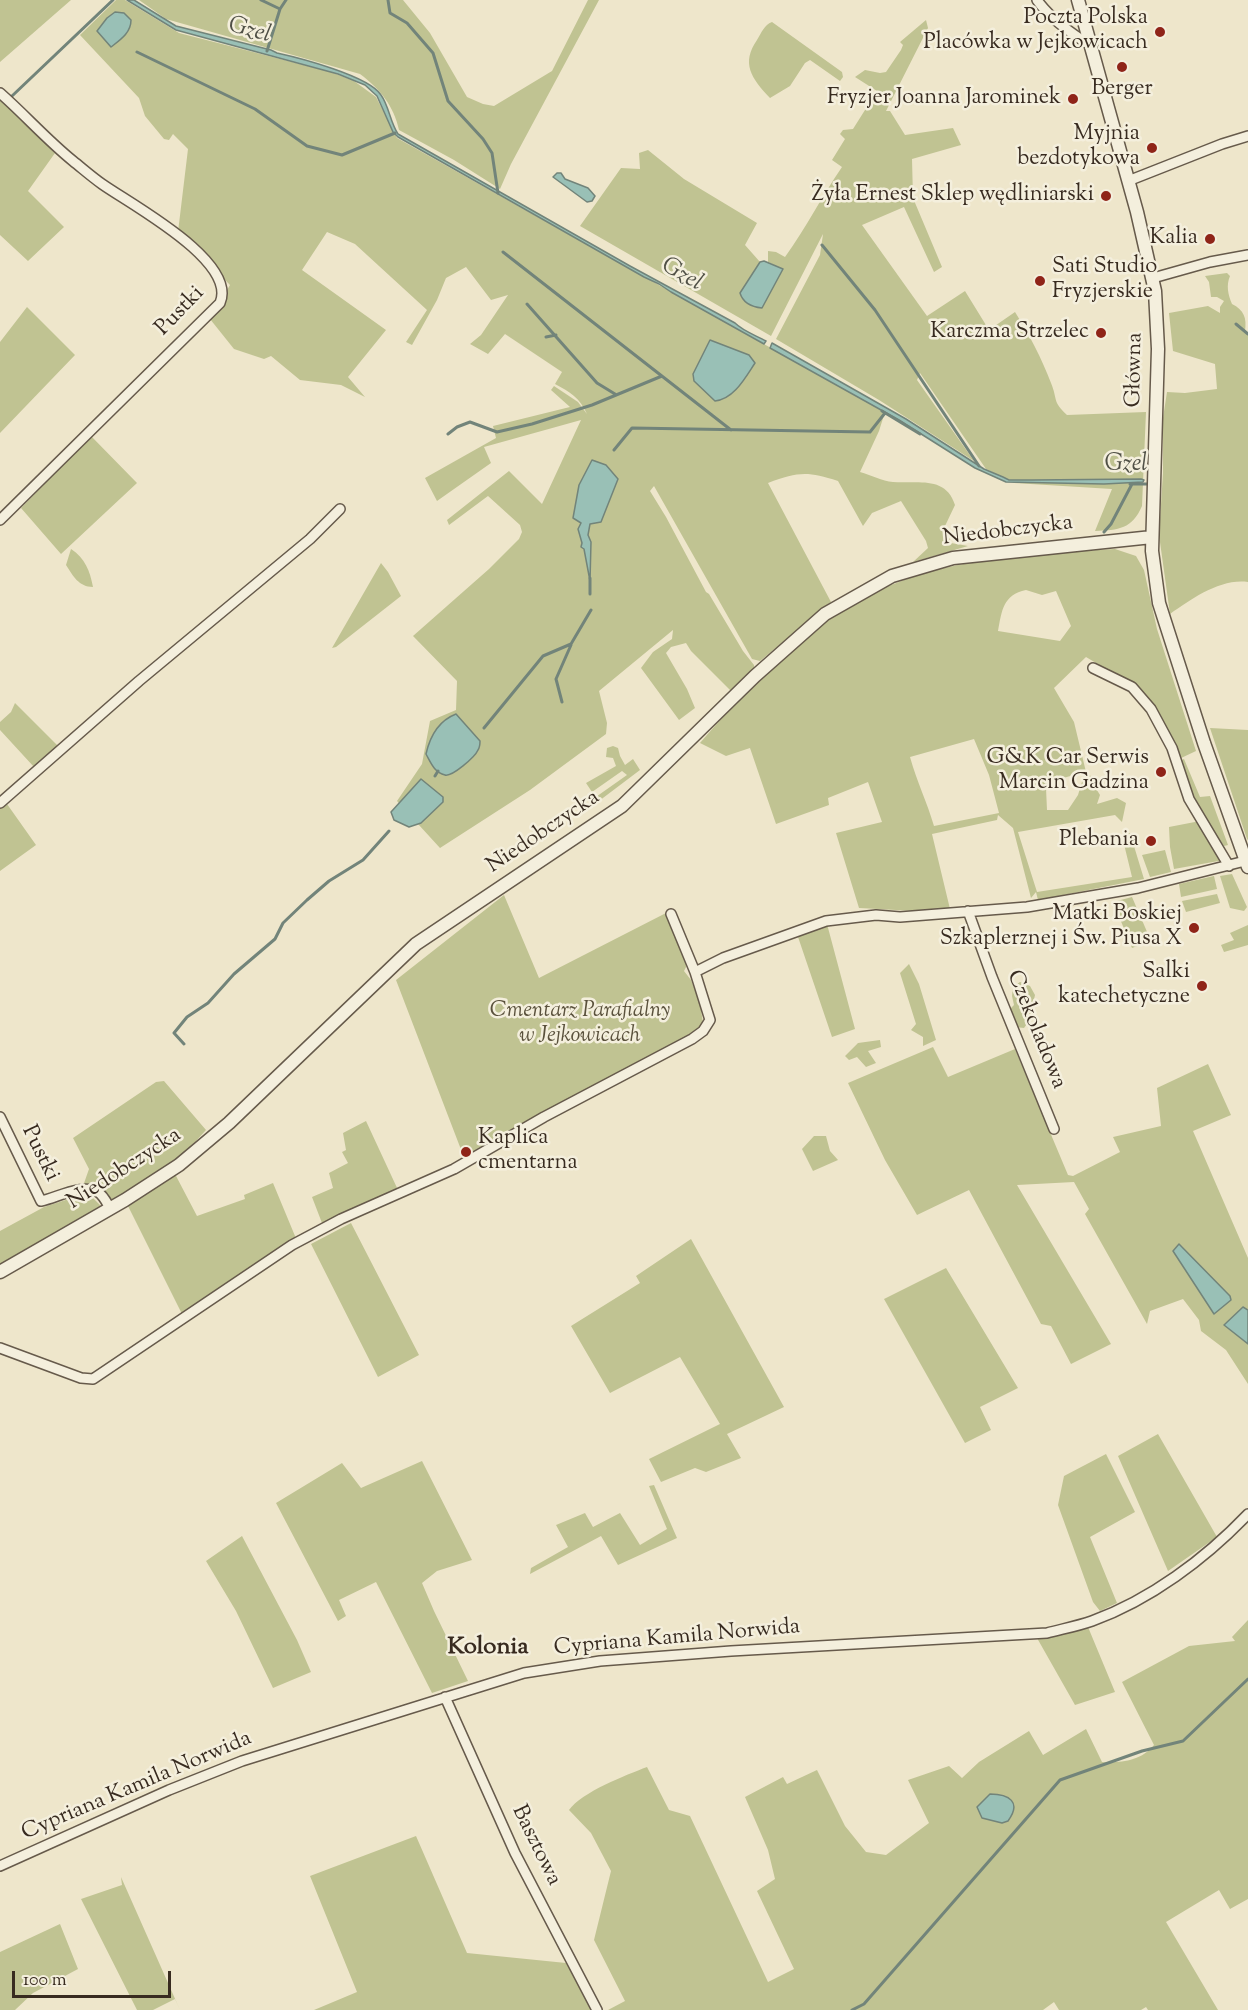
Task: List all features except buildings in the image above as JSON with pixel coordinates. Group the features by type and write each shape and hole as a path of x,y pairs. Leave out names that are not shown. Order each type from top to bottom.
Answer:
{"street":[{"path":"1037,0 1044,9 1090,45"},
{"name":"Główna","path":"1078,0 1153,278 1158,337 1152,537 1154,576 1160,610 1247,864"},
{"name":"Pustki","path":"0,93 53,145 102,184 174,230 218,277 223,288 220,303 0,520"},
{"path":"1128,182 1221,144 1248,136"},
{"path":"1153,278 1210,262 1248,255"},
{"path":"0,804 139,681 310,539 340,509"},
{"name":"Niedobczycka","path":"0,1272 179,1165 229,1123 416,944 622,806 755,676 825,614 892,576 953,558 1152,537"},
{"path":"1093,668 1132,687 1151,709 1172,748 1189,799 1229,866"},
{"path":"695,972 723,958 826,921 876,915 900,917 1027,907 1138,888 1229,866 1247,864"},
{"name":"Czekoladowa","path":"968,911 992,977 1054,1129"},
{"path":"0,1348 81,1378 93,1379 292,1245 341,1219 454,1169 544,1117 692,1039 703,1031 710,1020 695,972 671,914"},
{"name":"Pustki","path":"0,1117 41,1202 77,1190 89,1190 98,1192 110,1208"},
{"name":"Cypriana Kamila Norwida","path":"0,1866 169,1790 242,1761 524,1673 600,1661 731,1651 1047,1634 1092,1621 1135,1602 1186,1568 1248,1515"},
{"name":"Basztowa","path":"445,1697 515,1853 597,2010"}],"green space":[{"path":"0,0 71,0 0,62"},
{"path":"116,0 125,0 179,33 331,72 354,81 376,97 397,138 885,412 860,472 889,481 929,483 945,489 951,495 955,505 945,526 951,543 968,546 913,562 928,548 901,501 872,513 863,526 838,481 803,474 768,483 831,602 760,661 752,659 654,486 650,491 706,592 754,668 732,692 691,651 686,643 671,647 666,653 695,708 679,720 641,668 653,652 672,639 673,630 599,691 607,723 606,734 530,790 440,848 397,801 422,764 430,721 456,710 457,681 413,636 489,569 519,539 522,532 520,525 488,496 449,525 447,520 509,471 542,504 581,420 484,447 491,463 437,501 425,478 496,438 493,426 570,407 551,390 554,386 578,402 587,414 574,396 555,384 562,372 505,334 488,354 470,344 481,335 508,295 491,300 466,267 446,278 437,300 412,345 406,342 427,310 355,244 327,232 302,270 386,330 348,377 365,397 341,385 300,380 271,356 264,359 234,349 210,319 230,285 178,232 188,149 173,134 169,140 164,139 145,116 139,98 80,35"},
{"path":"139,0 403,0 430,33 467,97 494,106 552,71 588,0 599,0 511,164 500,189 454,160 399,130 394,113 385,99 360,74 166,19"},
{"path":"926,20 928,28 886,111 890,111 905,135 953,128 961,145 912,159 913,198 942,267 934,272 904,207 862,225 927,316 965,291 989,330 1015,312 1039,356 1057,403 1067,415 1146,412 1142,506 1134,519 1124,527 1095,531 1112,489 1014,483 986,469 920,373 917,380 974,461 879,400 776,339 820,255 823,234 771,336 580,226 621,168 640,169 639,153 648,150 684,179 757,223 745,245 760,262 740,294 782,269 768,262 768,251 785,257 793,246 842,167 832,160 845,139 840,134 843,130 853,129 877,91 855,77 865,70 886,72 901,50 903,45 900,42"},
{"path":"772,22 842,72 843,77 840,81 810,60 805,63 790,86 770,98 753,77 749,63 752,48 763,29"},
{"path":"0,99 55,153 28,191 64,227 28,261 0,235"},
{"path":"1227,273 1230,276 1228,286 1232,304 1244,315 1245,331 1248,334 1248,582 1217,586 1170,614 1159,535 1163,473 1163,418 1167,392 1185,393 1217,389 1215,364 1173,351 1169,313 1208,306 1220,313 1220,307 1224,301 1211,297 1209,282 1205,276"},
{"path":"27,307 75,355 0,433 0,342"},
{"path":"91,436 137,483 61,554 21,508"},
{"path":"71,549 86,565 93,587 80,583 66,565"},
{"path":"1115,549 1136,556 1144,570 1157,629 1196,751 1179,759 1128,682 1086,657 1054,688 1074,722 1086,772 1093,778 1100,795 1097,804 1117,798 1126,803 1122,822 1115,815 1018,832 1037,892 1132,877 1122,836 1130,833 1144,879 1038,900 1036,892 1031,898 1013,828 998,815 997,820 932,834 950,909 915,911 859,908 836,833 882,822 868,782 828,798 829,805 776,824 750,748 726,756 700,743 744,694 792,648 845,609 874,593 930,572 982,561 1035,554","holes":["1026,590 1042,595 1056,591 1071,626 1060,641 998,631 1008,600 1018,592","974,739 989,775 999,813 934,826 910,757","1085,772 1078,795 1068,810 1047,810 1046,788 1052,781"]},
{"path":"381,563 401,596 332,648"},
{"path":"15,703 58,746 34,767 0,730 0,722 11,712"},
{"path":"1210,728 1248,730 1248,840 1247,839"},
{"path":"613,746 618,748 625,765 633,759 640,770 595,804 593,799 627,775 622,771 592,792 586,783 616,766 613,758 606,757 607,748"},
{"path":"1184,759 1200,797 1210,796 1228,845 1224,846 1190,796 1179,761"},
{"path":"7,804 36,845 0,871 0,809"},
{"path":"1200,821 1224,860 1174,869 1169,827"},
{"path":"1165,850 1171,872 1150,877 1142,855"},
{"path":"1232,874 1247,907 1244,911 1230,908 1220,876"},
{"path":"1214,876 1217,889 1181,897 1179,884"},
{"path":"1217,894 1220,903 1186,912 1182,901"},
{"name":"Cmentarz Parafialny w Jejkowicach","path":"504,895 539,978 666,913 687,965 684,971 691,980 700,1003 703,1023 695,1033 523,1123 465,1160 396,980"},
{"path":"1132,897 1151,941 1132,948 1113,902"},
{"path":"827,924 855,1029 832,1037 797,934"},
{"path":"1248,925 1248,945 1224,952 1221,945 1234,940 1230,933"},
{"path":"909,964 919,984 936,1040 923,1046 923,1037 911,1030 916,1024 900,973"},
{"path":"1020,982 1030,986 1035,995 1029,1021 1024,1028 1015,1027 1010,1009 1014,1005 1013,987"},
{"path":"880,1040 881,1047 868,1051 876,1063 866,1067 857,1057 849,1060 845,1056 858,1043"},
{"path":"933,1047 948,1077 1015,1049 1068,1175 1073,1176 1120,1152 1113,1137 1161,1126 1157,1088 1208,1064 1231,1115 1193,1131 1248,1258 1248,1384 1226,1350 1201,1331 1199,1320 1183,1299 1150,1311 1147,1324 1085,1214 1089,1209 1074,1182 1017,1185 1111,1344 1071,1364 1051,1326 1041,1324 969,1190 917,1215 885,1160 848,1083"},
{"path":"164,1081 206,1130 162,1170 112,1202 83,1186 89,1169 73,1138 156,1082"},
{"path":"366,1121 398,1190 322,1223 312,1197 333,1188 329,1173 348,1163 342,1152 346,1150 343,1133"},
{"path":"814,1136 826,1136 830,1151 838,1160 813,1171 802,1149"},
{"path":"175,1174 197,1216 245,1199 244,1195 273,1183 295,1236 295,1240 184,1318 126,1206"},
{"path":"78,1196 92,1197 101,1206 0,1269 0,1231 44,1207"},
{"path":"351,1223 419,1355 378,1377 311,1244"},
{"path":"691,1239 784,1407 727,1434 741,1458 706,1472 695,1468 661,1482 649,1459 720,1424 680,1357 610,1393 571,1326 640,1283 636,1276"},
{"path":"946,1268 1018,1388 980,1407 991,1430 965,1443 884,1299"},
{"path":"1158,1434 1217,1537 1168,1571 1118,1456"},
{"path":"1106,1454 1135,1512 1090,1537 1117,1603 1100,1611 1093,1602 1058,1505 1064,1476"},
{"path":"422,1461 472,1560 437,1571 422,1583 468,1681 432,1693 376,1582 339,1600 346,1616 338,1621 276,1503 342,1463 361,1488"},
{"path":"654,1485 677,1538 618,1565 601,1536 530,1574 531,1568 568,1547 556,1525 585,1513 593,1527 620,1513 640,1545 667,1529 649,1486"},
{"path":"242,1536 297,1640 311,1672 273,1688 236,1611 206,1561"},
{"path":"1248,1620 1248,1899 1230,1909 1219,1890 1166,1922 1218,2010 1148,2010 1146,2007 1141,2010 1059,2010 1054,2002 1043,2010 608,2010 625,2001 594,1940 611,1871 591,1833 569,1810 584,1797 617,1779 647,1767 669,1810 690,1816 768,1982 794,1969 757,1891 775,1879 768,1850 745,1797 783,1777 787,1784 817,1770 845,1826 866,1852 886,1855 929,1823 908,1780 949,1766 962,1778 979,1762 1029,1731 1043,1755 1086,1729 1102,1762 1123,1761 1143,1755 1154,1745 1122,1682 1189,1646 1235,1641 1232,1637"},
{"path":"1088,1627 1115,1692 1075,1705 1037,1638"},
{"path":"416,1836 467,1953 566,1963 592,2010 314,2010 357,1992 310,1876"},
{"path":"121,1877 180,2010 175,1999 153,2010 137,2010 81,1899 122,1885"},
{"path":"60,1924 78,1969 33,1993 15,2010 0,2010 0,1952"}],"water":[{"path":"127,0 134,0 176,26 317,63 363,81 381,95 398,134 766,341 764,344 398,137 393,132 377,96 365,85 338,74 176,30"},
{"path":"115,12 124,13 131,20 131,25 124,36 111,47 97,31"},
{"path":"561,173 565,179 588,188 595,196 592,201 587,202 553,177"},
{"path":"764,261 783,269 762,308 748,304 740,293 760,262"},
{"path":"710,340 749,355 755,363 733,392 715,401 694,381 693,374"},
{"path":"772,343 906,419 984,469 1009,480 1144,480 1143,482 1104,484 1006,482 975,468 899,420 770,348"},
{"path":"592,460 606,465 618,479 601,522 590,524 588,535 591,542 590,581 578,529 581,523 573,518 579,485"},
{"path":"456,714 480,741 480,746 463,766 445,775 435,769 426,754 436,730 444,721"},
{"path":"421,779 443,797 443,802 421,823 409,827 394,820 391,812"},
{"path":"1179,1244 1230,1296 1231,1300 1214,1314 1173,1251"},
{"path":"1243,1307 1248,1310 1248,1344 1224,1325"},
{"path":"990,1794 1011,1800 1014,1809 1008,1821 1002,1823 982,1818 977,1807"}],"waterway":[{"path":"12,96 113,0"},
{"path":"261,0 280,9"},
{"path":"267,51 280,9 286,0"},
{"path":"388,0 390,13 407,23 433,53 448,101 483,139 492,153 498,193"},
{"path":"137,52 255,109 307,146 342,155 395,133"},
{"path":"822,245 875,310 979,466"},
{"path":"503,252 731,430"},
{"path":"527,304 597,383 615,394"},
{"path":"1236,324 1248,334"},
{"path":"546,337 556,335"},
{"path":"448,434 457,427 470,422 497,432 532,424 592,405 662,376"},
{"name":"Gzel","path":"882,411 920,434"},
{"path":"614,450 632,428 870,432 885,413"},
{"name":"Gzel","path":"1130,484 1150,484"},
{"path":"1104,532 1111,524 1132,484"},
{"path":"590,578 590,594"},
{"path":"484,728 543,656 571,644 591,610"},
{"path":"562,702 556,679 571,645"},
{"path":"435,776 438,771"},
{"path":"184,1044 174,1033 187,1017 208,1003 234,974 275,939 283,923 307,900 329,881 363,860 389,831"},
{"path":"852,2010 864,2004 1060,1780 1142,1751 1183,1741 1248,1679"}],"place":[{"name":"Poczta Polska Placówka w Jejkowicach","path":"1160,32"},
{"name":"Berger","path":"1122,67"},
{"name":"Fryzjer Joanna Jarominek","path":"1073,99"},
{"name":"Myjnia bezdotykowa","path":"1152,148"},
{"name":"Żyła Ernest Sklep wędliniarski","path":"1106,196"},
{"name":"Kalia","path":"1210,239"},
{"name":"Sati Studio Fryzjerskie","path":"1040,281"},
{"name":"Karczma Strzelec","path":"1101,333"},
{"name":"G&K Car Serwis Marcin Gadzina","path":"1161,772"},
{"name":"Plebania","path":"1151,841"},
{"name":"Matki Boskiej Szkaplerznej i Św. Piusa X","path":"1194,928"},
{"name":"Salki katechetyczne","path":"1202,986"},
{"name":"Kaplica cmentarna","path":"466,1152"}],"district":[{"name":"Kolonia","path":"488,1649"}]}
